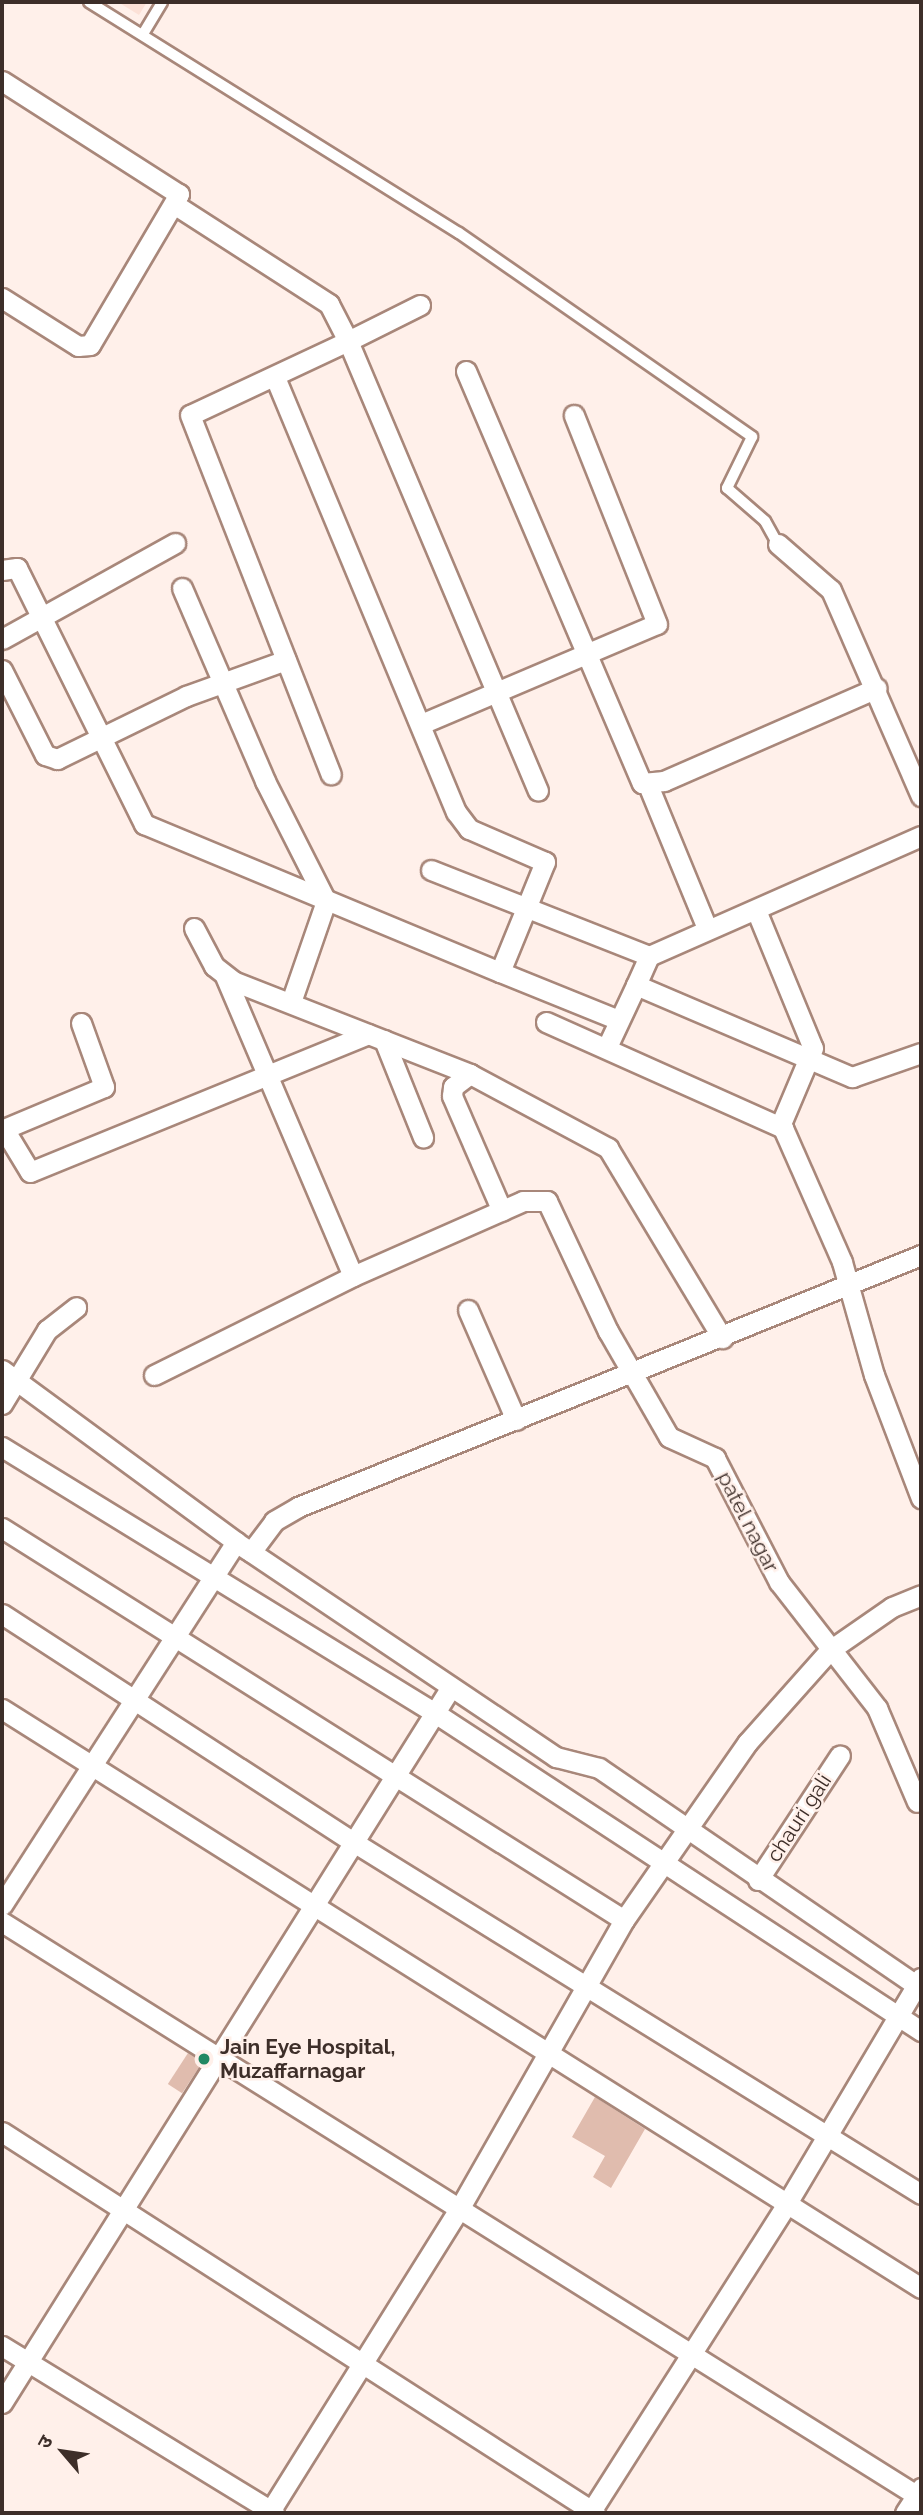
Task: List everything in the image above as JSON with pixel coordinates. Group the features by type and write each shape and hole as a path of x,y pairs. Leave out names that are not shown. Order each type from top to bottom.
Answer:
{"street":[{"path":"2,81 178,190 177,205 90,345 78,346 2,298"},
{"path":"177,205 329,304 348,341 538,791"},
{"path":"331,774 190,415 195,407 275,377 420,305"},
{"path":"467,371 588,654 638,779 648,785 707,928"},
{"path":"275,377 465,825 545,862 530,909 500,972"},
{"path":"421,724 588,654 650,632 659,620 574,415"},
{"path":"2,639 175,543"},
{"path":"778,544 824,579 877,688 921,796"},
{"path":"2,570 17,568 43,616 97,738 144,824 619,1020"},
{"path":"182,587 223,683 327,901 291,1002"},
{"path":"2,670 49,758 223,683 286,660"},
{"path":"648,785 877,688"},
{"path":"607,1047 649,956 707,928 756,910 921,836"},
{"path":"431,870 649,956"},
{"path":"756,910 809,1034 812,1060 780,1126"},
{"path":"194,928 225,976 353,1276"},
{"path":"225,976 470,1074 608,1148 722,1338"},
{"path":"636,985 860,1078 921,1053"},
{"path":"547,1022 780,1126 848,1288 921,1498"},
{"path":"81,1023 104,1087 2,1128 35,1172 266,1073 376,1037"},
{"path":"376,1037 423,1137"},
{"path":"470,1074 453,1087 452,1096 502,1211"},
{"name":"patel nagar","path":"154,1375 353,1276 502,1211 534,1198 552,1205 634,1377 669,1437 715,1458 779,1582 830,1650"},
{"path":"2,1905 216,1574 274,1521 298,1507 516,1420 634,1377 921,1255"},
{"path":"2,1404 10,1374 47,1329 76,1307"},
{"path":"468,1310 516,1420"},
{"path":"2,2132 365,2362 592,2512 786,2205 900,2018 919,1982 758,1880 599,1768 556,1757 451,1687 243,1547 10,1374"},
{"path":"2,1447 216,1574 435,1713 666,1860 921,2031"},
{"path":"2,1528 624,1920"},
{"path":"2,2346 271,2512 458,2211 624,1920 687,1829 779,1701 830,1650 921,1595"},
{"path":"2,1614 136,1696 355,1843 825,2137 921,2194"},
{"path":"830,1650 877,1708 917,1801"},
{"path":"2,2403 319,1905 451,1687"},
{"path":"2,1709 319,1905 786,2205 921,2288"},
{"name":"chauri gali","path":"758,1880 840,1755"},
{"path":"2,1922 689,2356 920,2494 905,2513"}],"lane":[{"path":"89,2 459,233 752,437 727,488 765,521 778,544"},
{"path":"143,34 162,2"}],"shaded area":[{"path":"118,2 147,2 139,15"}],"building":[{"path":"188,2053 202,2062 182,2093 168,2084"},
{"path":"595,2097 645,2129 611,2188 593,2177 605,2156 572,2137"}],"place":[{"name":"Jain Eye Hospital, Muzaffarnagar","path":"204,2059"}]}
